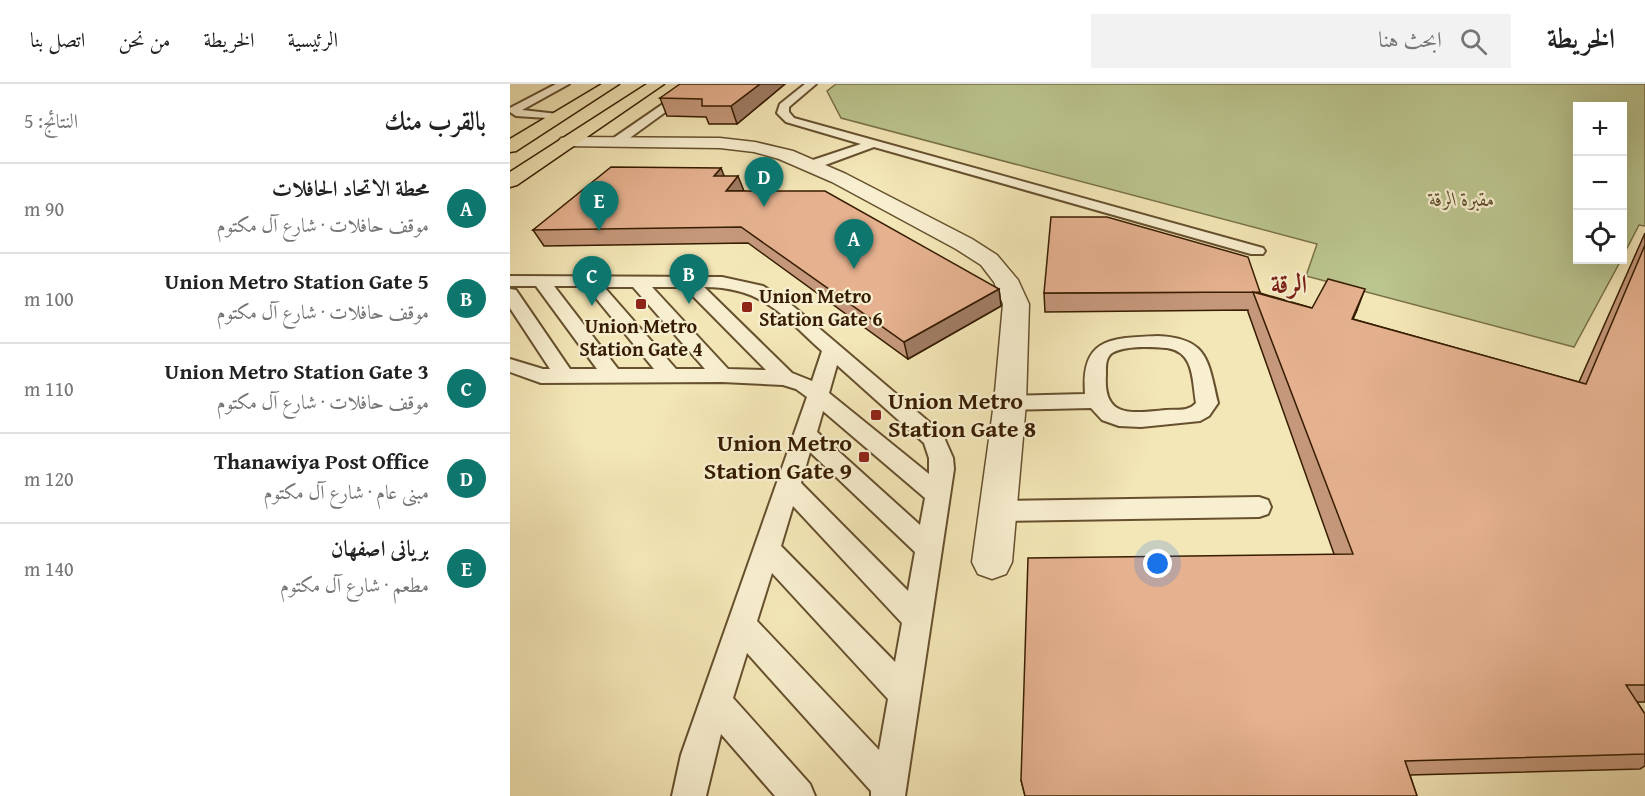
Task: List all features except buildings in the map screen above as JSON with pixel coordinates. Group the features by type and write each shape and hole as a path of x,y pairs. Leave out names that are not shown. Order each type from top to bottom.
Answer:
{"main road":[{"path":"512,145 612,84"},
{"path":"567,142 590,117 638,84"},
{"path":"510,181 657,84"}],"street":[{"path":"567,142 720,144 755,147 786,155 812,165 964,244 989,260 1006,280 1016,304 1010,403 992,562"}],"lane":[{"path":"558,117 513,112 518,106 564,84"},
{"path":"616,142 699,84"},
{"path":"811,84 784,106 783,113 790,120 1257,251"},
{"path":"812,165 870,144"},
{"path":"510,281 689,282 740,285 771,296 934,439 942,458 889,791"},
{"path":"541,281 612,375"},
{"path":"590,281 670,375"},
{"path":"638,282 722,375"},
{"path":"689,282 785,378"},
{"path":"510,294 564,376"},
{"path":"1010,403 1097,401 1111,414 1135,420 1192,416 1200,413 1207,403 1198,361 1194,353 1174,343 1128,343 1105,349 1096,358 1097,401"},
{"path":"689,796 698,755 806,435 832,349"},
{"path":"510,365 515,369 541,376 722,375 785,378 802,384 818,395 937,494"},
{"path":"806,435 928,548"},
{"path":"788,485 916,618"},
{"path":"996,511 1258,507"},
{"path":"767,550 904,693"},
{"path":"742,626 889,791"},
{"path":"716,703 798,796"}],"green space":[{"name":"مقبرة الرقة","path":"836,84 1645,84 1645,226 1639,225 1627,248 1627,102 1573,102 1573,264 1619,264 1574,347 1306,276 1317,244 841,118 827,91"}],"place":[{"name":"Thanawiya Post Office","path":"764,207"},
{"name":"بریانی اصفهان","path":"599,231"},
{"name":"محطة الاتحاد الحافلات","path":"854,269"},
{"name":"Union Metro Station Gate 4","path":"641,304"},
{"name":"Union Metro Station Gate 5","path":"689,304"},
{"name":"Union Metro Station Gate 3","path":"592,306"},
{"name":"Union Metro Station Gate 6","path":"747,307"},
{"name":"Union Metro Station Gate 8","path":"876,415"},
{"name":"Union Metro Station Gate 9","path":"864,457"}],"district":[{"name":"الرقة","path":"1289,284"}]}
